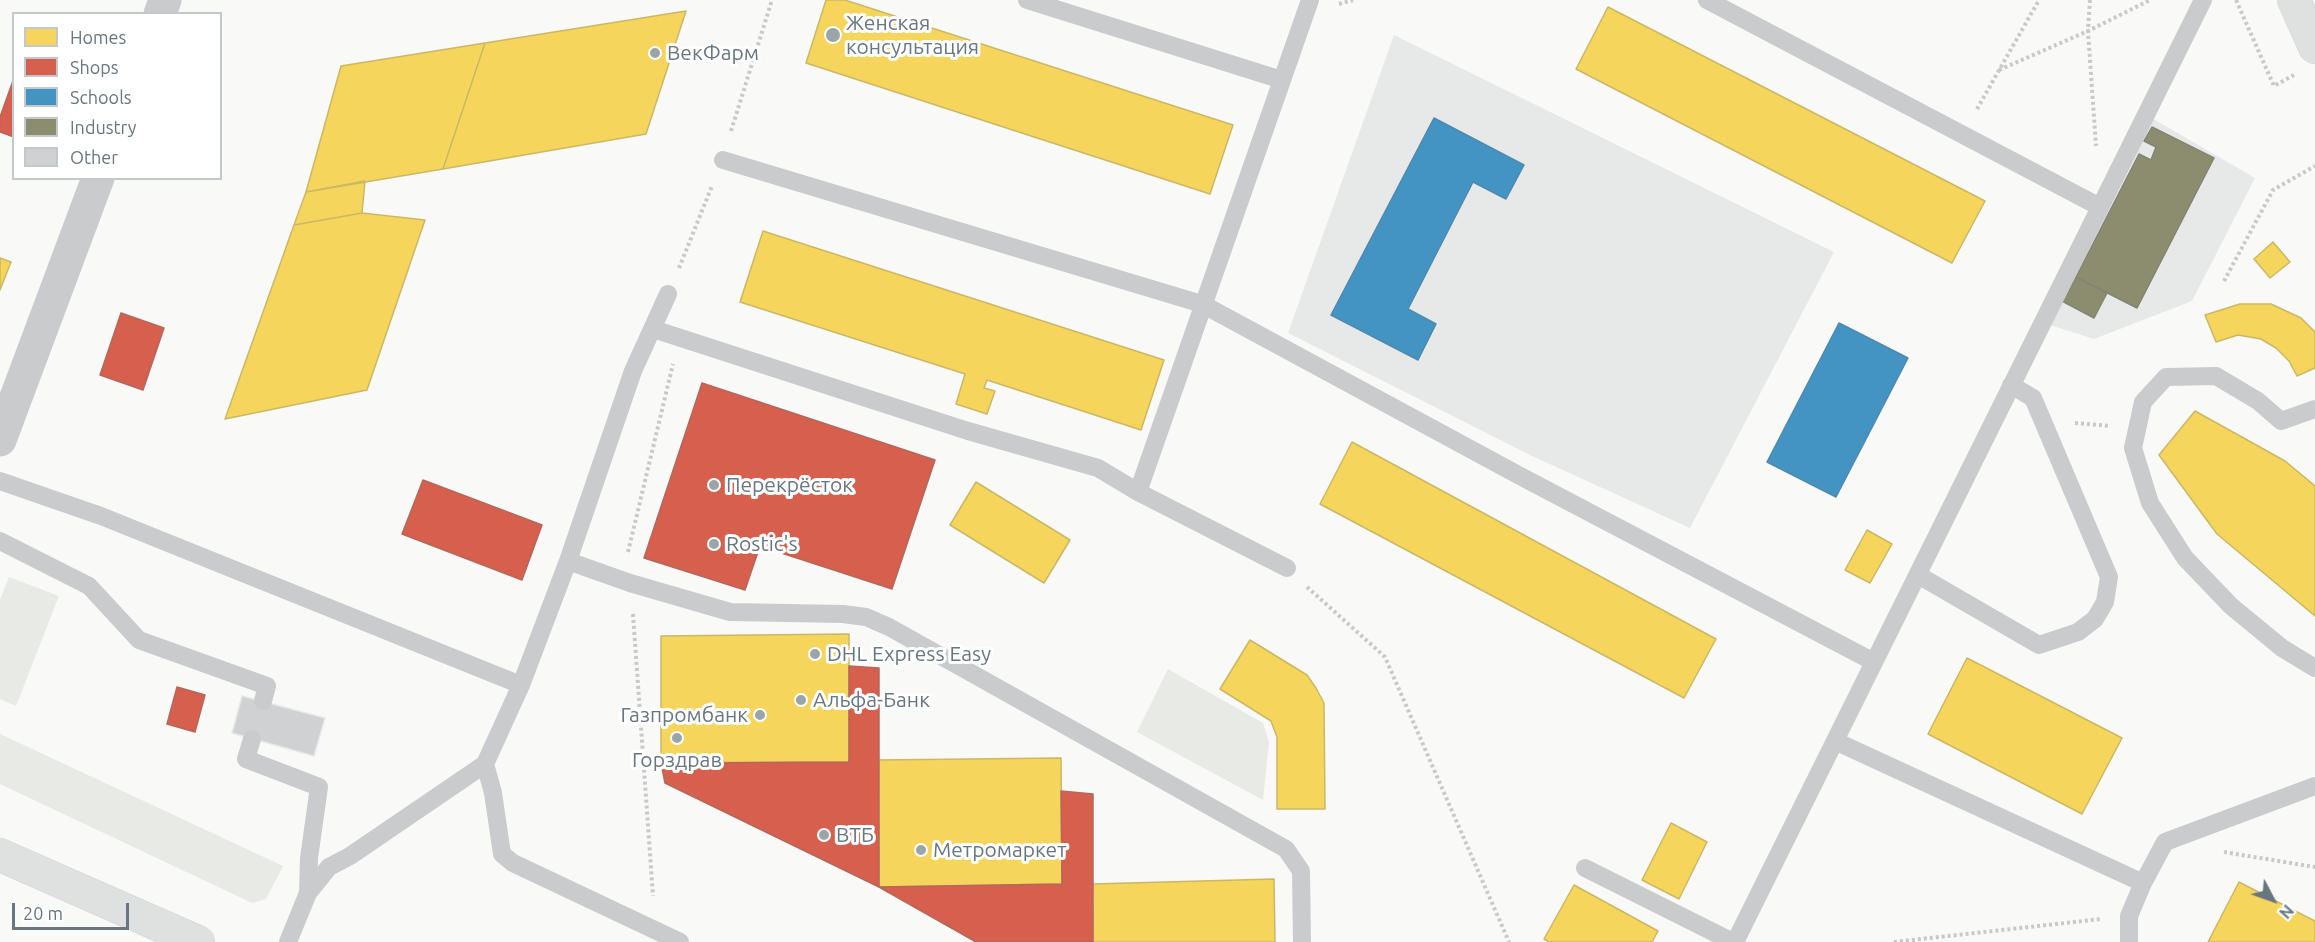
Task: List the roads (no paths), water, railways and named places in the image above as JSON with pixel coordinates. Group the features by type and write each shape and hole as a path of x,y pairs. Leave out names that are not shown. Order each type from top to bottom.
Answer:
{"main road":[{"path":"2294,0 2307,60"},
{"path":"0,855 198,942"}],"street":[{"path":"0,441 97,180"}],"lane":[{"path":"1027,0 1282,80"},
{"path":"1138,492 1310,0"},
{"path":"1707,0 2100,207"},
{"path":"1585,868 1734,942 2203,0"},
{"path":"723,160 1202,304 1522,477 1874,662"},
{"path":"288,942 308,893 329,867 351,856 485,764 521,685 568,561 633,371 668,294"},
{"path":"653,329 968,431 1098,468 1138,492 1287,568"},
{"path":"2315,409 2281,421 2258,401 2216,376 2166,376 2143,402 2133,448 2150,503 2185,558 2231,606 2282,648 2315,668"},
{"path":"1918,575 2039,645 2078,632 2095,619 2105,602 2109,577 2045,425 2033,398 2011,385"},
{"path":"0,481 101,516 521,685"},
{"path":"0,541 89,586 139,640 267,686 263,701"},
{"path":"568,561 630,583 730,612 843,614 866,617 889,627 1286,849 1301,871 1302,942"},
{"path":"252,739 246,759 319,787 309,858 308,893"},
{"path":"1835,741 2143,883"},
{"path":"485,764 493,793 502,854 513,863 680,942"},
{"path":"2129,942 2129,915 2165,842 2315,786"}],"place":[{"name":"Женская консультация","path":"833,35"},
{"name":"ВекФарм","path":"655,53"},
{"name":"Перекрёсток","path":"714,485"},
{"name":"Rostic's","path":"714,544"},
{"name":"DHL Express Easy","path":"815,654"},
{"name":"Альфа-Банк","path":"801,700"},
{"name":"Газпромбанк","path":"760,715"},
{"name":"Горздрав","path":"677,738"},
{"name":"ВТБ","path":"824,835"},
{"name":"Метромаркет","path":"921,850"}]}
